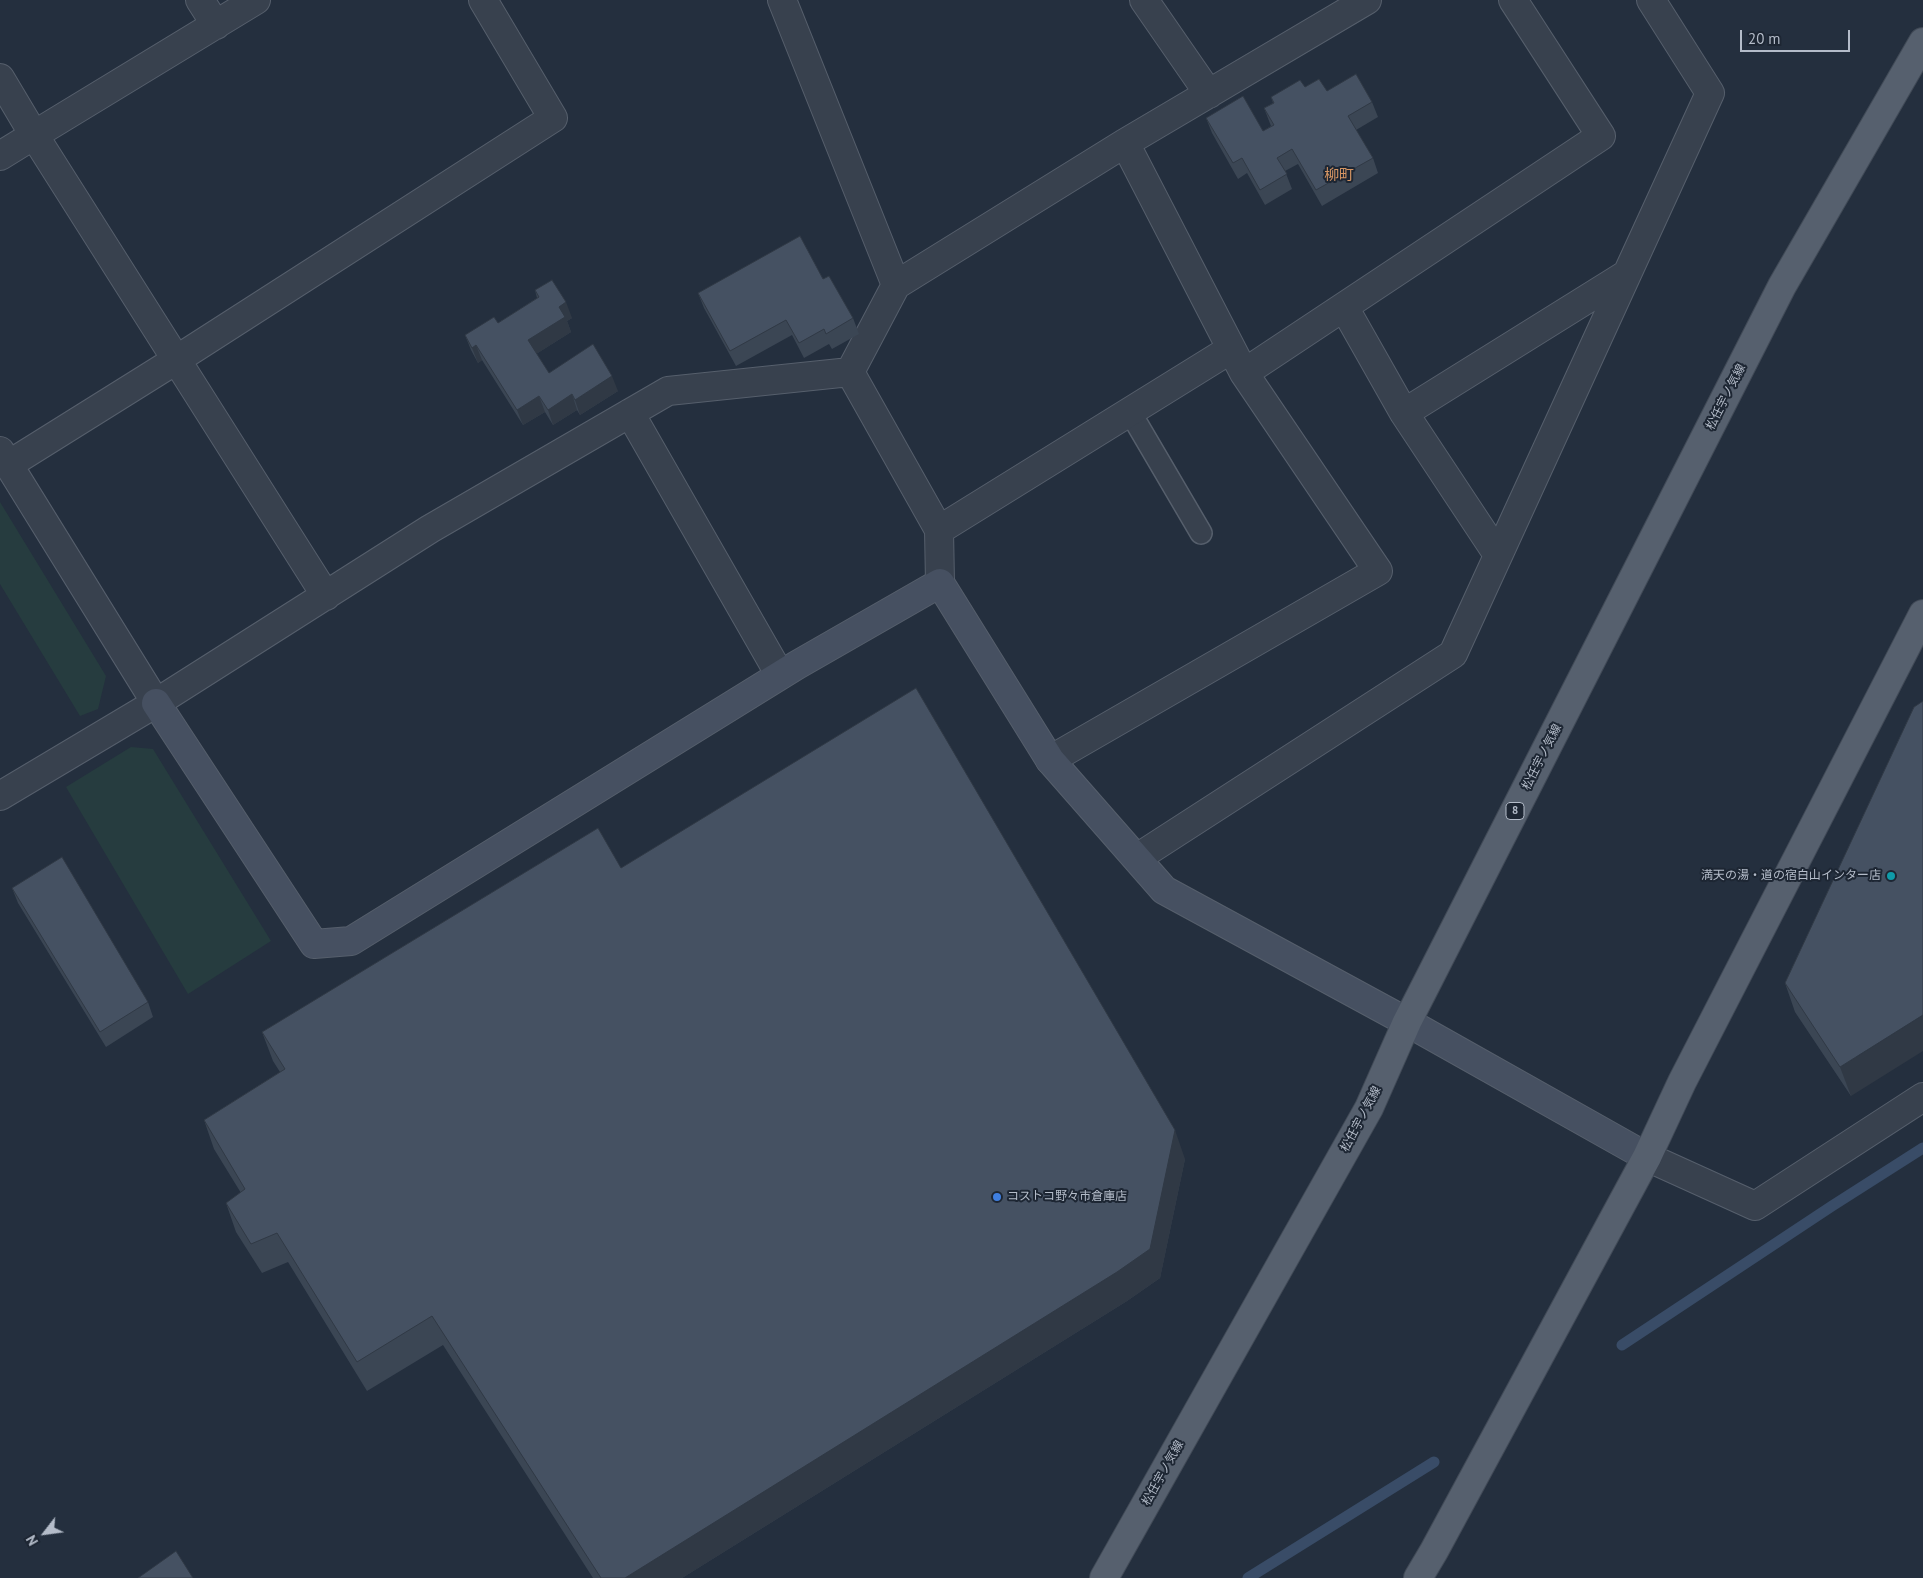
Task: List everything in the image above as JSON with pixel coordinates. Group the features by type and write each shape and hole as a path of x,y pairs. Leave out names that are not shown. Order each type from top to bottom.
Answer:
{"main road":[{"name":"松任宇ノ気線","path":"1104,1578 1369,1108 1407,1022 1782,286 1923,42"},
{"path":"1418,1578 1647,1156 1682,1082 1923,614"}],"street":[{"path":"200,0 216,25"},
{"path":"0,156 256,0"},
{"path":"483,0 553,118 176,360 4,458 156,703 314,944 351,941 780,675 940,583"},
{"path":"782,0 896,285"},
{"path":"1144,0 1209,94"},
{"path":"850,372 896,285 1125,143 1367,0"},
{"path":"1244,373 1602,136 1513,0"},
{"path":"1136,858 1452,654 1710,93 1651,0"},
{"path":"0,78 34,135 326,596"},
{"path":"1050,760 1378,572 1244,373 1125,143"},
{"path":"1404,413 1627,274"},
{"path":"1344,307 1404,413 1498,555"},
{"path":"940,530 1231,350"},
{"path":"0,796 156,703 430,529 668,391 850,372"},
{"path":"850,372 940,530 940,583 1050,760 1164,890 1407,1022 1647,1156 1755,1206 1923,1097"},
{"path":"630,412 780,675"}],"lane":[{"path":"1130,412 1202,533"}],"green space":[{"path":"0,502 106,676 98,709 80,716 0,584"},
{"path":"131,747 153,749 271,941 188,994 66,787"}],"building":[{"path":"1356,74 1372,102 1348,116 1373,158 1316,190 1292,149 1277,158 1287,174 1260,190 1242,158 1233,163 1206,118 1243,96 1263,131 1274,125 1264,108 1274,103 1271,97 1300,80 1305,87 1319,79 1327,91"},
{"path":"800,236 823,279 829,276 853,318 826,334 824,329 799,343 786,320 730,351 698,293"},
{"path":"552,280 566,302 559,307 565,317 528,340 549,373 593,344 612,376 575,400 572,394 548,410 539,396 517,410 476,345 472,348 465,335 494,317 498,323 539,297 535,290"},
{"path":"916,688 1175,1130 1150,1249 1117,1272 625,1578 601,1578 432,1316 357,1362 277,1233 251,1244 226,1203 245,1189 204,1120 285,1069 262,1032 598,828 621,868"},
{"name":"満天の湯・道の宿白山インター店","path":"1923,701 1923,1015 1840,1067 1785,983 1914,707"},
{"path":"62,857 148,1002 100,1032 12,888"},
{"path":"176,1551 193,1578 138,1578"}],"waterway":[{"path":"1622,1345 1923,1148"},
{"path":"1248,1578 1434,1462"}],"place":[{"name":"満天の湯・道の宿白山インター店","path":"1891,876"},
{"name":"コストコ野々市倉庫店","path":"997,1197"}],"district":[{"name":"柳町","path":"1339,176"}]}
